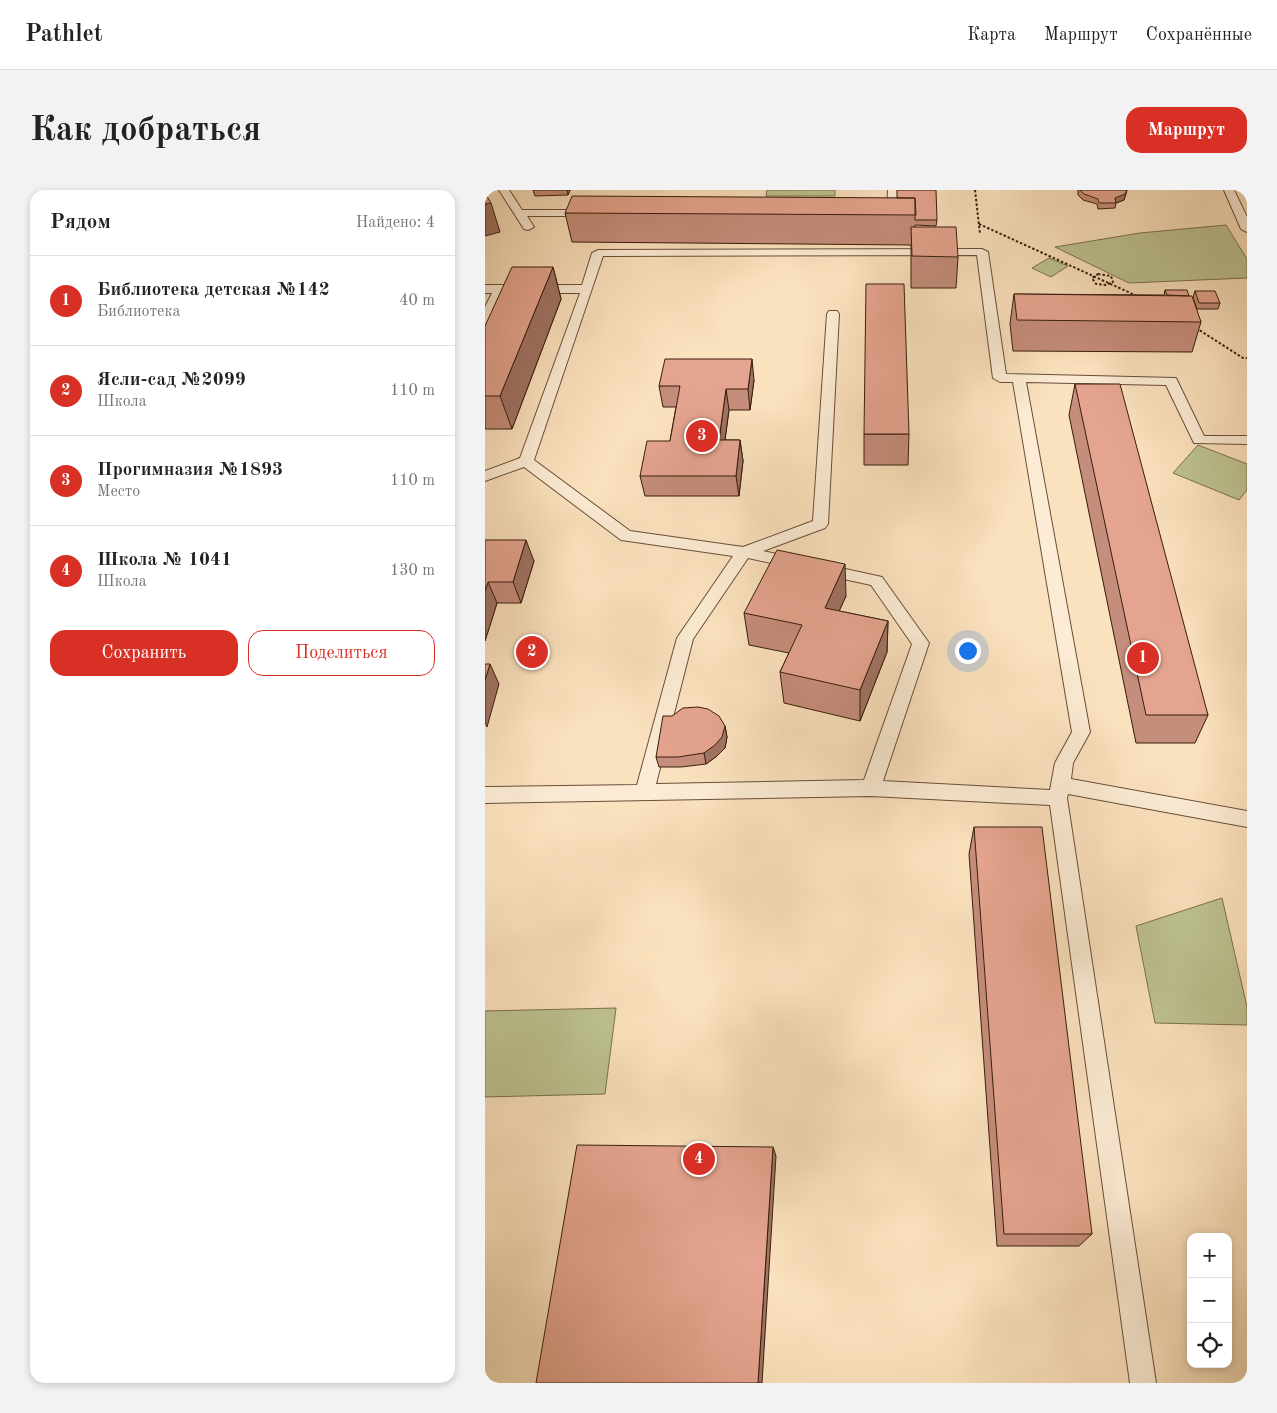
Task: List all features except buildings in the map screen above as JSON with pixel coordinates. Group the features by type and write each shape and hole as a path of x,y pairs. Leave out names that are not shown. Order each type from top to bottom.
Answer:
{"lane":[{"path":"504,190 529,227"},
{"path":"873,214 893,215 893,190"},
{"path":"1229,190 1247,229"},
{"path":"519,212 606,213"},
{"path":"526,462 598,253 983,252 1000,378 1171,381 1199,440 1247,440"},
{"path":"485,290 587,289"},
{"path":"485,320 499,290"},
{"path":"644,793 685,638 744,552 820,524 833,314"},
{"path":"1019,379 1081,732 1064,763 1059,791 1143,1383"},
{"path":"485,476 526,462"},
{"path":"526,462 627,536 744,552 876,580 921,642 871,788"},
{"path":"485,795 871,788 1059,791 1247,818"}],"path":[{"path":"975,190 983,252"},
{"path":"979,224 1143,299"},
{"path":"1101,274 1111,276 1114,280 1111,284 1096,284 1092,280 1095,276 1101,274"},
{"path":"1189,324 1243,358 1247,358"}],"green space":[{"path":"767,190 835,190 835,196 766,196"},
{"path":"1226,225 1247,259 1247,278 1129,283 1055,247 1140,233"},
{"path":"1049,258 1068,266 1051,277 1032,268"},
{"path":"1198,445 1247,464 1247,490 1239,500 1173,473"},
{"path":"1222,898 1247,1007 1247,1025 1155,1023 1136,926"},
{"path":"616,1008 605,1094 485,1097 485,1011"}],"place":[{"name":"Прогимназия №1893","path":"702,436"},
{"name":"Ясли-сад №2099","path":"532,652"},
{"name":"Библиотека детская №142","path":"1143,658"},
{"name":"Школа № 1041","path":"699,1159"}]}
